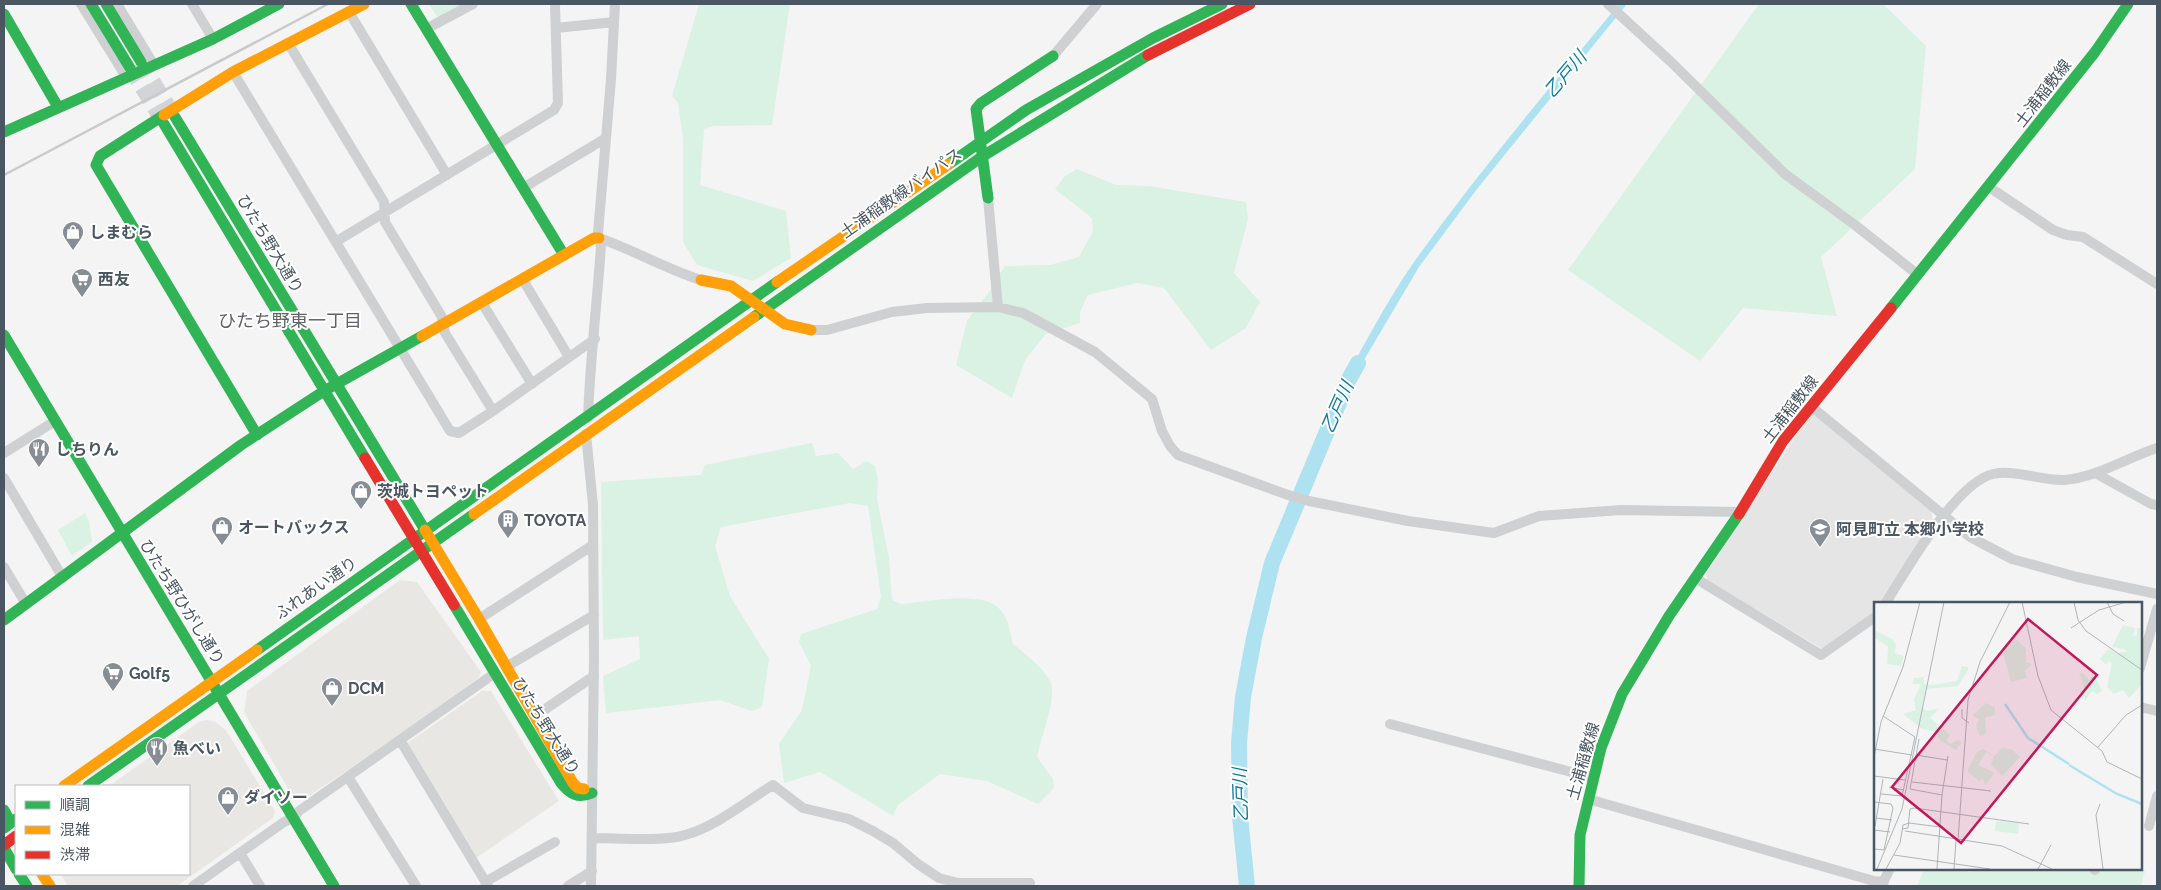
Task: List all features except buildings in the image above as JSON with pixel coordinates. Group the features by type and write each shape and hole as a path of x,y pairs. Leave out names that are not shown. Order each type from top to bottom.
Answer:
{"street":[{"path":"81,4 128,72"},
{"path":"91,4 128,72"},
{"path":"106,4 141,62"},
{"path":"117,4 154,65"},
{"path":"192,4 213,39"},
{"path":"4,132 128,72 154,65 213,39 267,7 279,4"},
{"path":"257,435 96,165 100,156 233,72 364,4"},
{"path":"411,4 564,255"},
{"path":"426,29 473,4"},
{"path":"337,241 554,110 558,103 555,4"},
{"path":"588,418 601,246 598,233 615,4"},
{"path":"998,307 988,198 976,116 978,106 1053,56 1097,4"},
{"name":"土浦稲敷線バイパス","path":"588,418 752,300 1053,93 1153,38 1222,4"},
{"name":"土浦稲敷線バイパス","path":"586,434 983,156 1041,118 1162,47 1250,4"},
{"name":"土浦稲敷線","path":"1579,886 1580,835 1601,748 1622,694 1669,616 1740,512 1783,442 2096,52 2128,4"},
{"path":"1609,5 1785,174 1855,225 1917,274"},
{"path":"349,12 447,175"},
{"path":"4,14 58,107"},
{"path":"556,28 614,22"},
{"path":"288,43 384,202 385,222 442,317 446,333 493,411"},
{"path":"233,72 337,241 450,431 459,432 493,411 595,339"},
{"name":"ひたち野大通り","path":"175,117 478,619 573,783 578,788 592,794"},
{"name":"ひたち野大通り","path":"164,124 561,782 570,794 584,797 592,794"},
{"path":"523,188 606,138"},
{"path":"1989,187 2053,230 2066,235 2083,237 2157,284"},
{"path":"4,620 63,578 120,532 257,435 324,391 524,280 594,238 622,246 678,273 732,286 788,325 812,330 827,330 892,312 928,308 998,307 1023,313 1095,352 1152,399 1162,431 1170,446 1178,455 1305,500 1408,521 1494,533 1539,516 1621,510 1740,512"},
{"path":"524,280 569,357"},
{"path":"482,303 532,384"},
{"name":"ひたち野ひがし通り","path":"4,335 120,532 220,694 334,886"},
{"path":"1812,407 1970,537 2012,559 2077,577 2157,594"},
{"name":"ふれあい通り","path":"65,785 588,418"},
{"path":"4,453 55,421"},
{"path":"586,434 593,505 592,886"},
{"name":"ふれあい通り","path":"89,785 586,434"},
{"path":"1886,602 1943,516 1972,485 1992,474 2007,473 2064,480 2097,474 2135,455 2157,448"},
{"path":"2097,474 2151,504 2157,505"},
{"path":"4,478 63,578"},
{"path":"478,619 593,545"},
{"path":"4,568 26,604"},
{"path":"1695,578 1821,654 1874,618"},
{"path":"2141,665 2157,609"},
{"path":"506,667 594,616"},
{"path":"195,886 495,673"},
{"path":"535,716 594,676"},
{"path":"2141,707 2157,712"},
{"path":"1390,724 1594,778"},
{"path":"400,740 487,884 555,842"},
{"path":"348,777 416,886"},
{"path":"593,838 684,836 704,828 773,785 803,808 850,818 893,843 918,864 939,878 958,883 1030,883"},
{"path":"2149,826 2157,796"},
{"path":"1588,799 1883,884 1890,870"},
{"path":"4,810 12,825"},
{"path":"15,837 4,847 15,867"},
{"path":"240,853 260,886"},
{"path":"568,886 592,871"},
{"path":"20,875 27,886"},
{"path":"43,875 50,886"}],"shaded area":[{"name":"阿見町立 本郷小学校","path":"1813,413 1931,510 1933,521 1881,602 1874,602 1874,613 1828,646 1821,648 1707,580 1706,574 1791,443"},
{"path":"400,580 417,582 481,672 478,678 423,719 303,800 293,797 244,712 247,691"},
{"path":"482,691 491,691 559,801 476,858 406,744"},
{"path":"207,720 215,722 226,730 275,811 273,818 177,886 68,886 62,875 190,875 190,785 110,785 199,722"}],"green space":[{"path":"429,4 463,4 438,18"},
{"path":"699,4 790,4 772,125 714,126 704,129 700,185 786,211 791,258 753,281 697,265 683,242 683,138 678,103 672,96"},
{"path":"1759,4 1883,4 1926,46 1915,169 1821,257 1837,316 1743,308 1700,361 1568,270"},
{"path":"1077,169 1116,185 1149,186 1246,202 1248,219 1234,273 1260,302 1246,328 1211,350 1164,288 1137,283 1088,295 1080,312 1080,323 1046,334 1025,360 1012,398 956,365 967,321 989,292 1005,266 1050,265 1079,257 1093,231 1092,218 1055,189 1065,176"},
{"path":"812,443 816,456 838,453 853,469 867,461 875,466 878,480 877,499 889,558 892,600 901,604 964,598 977,599 996,606 1003,613 1008,623 1013,644 1036,663 1050,681 1052,694 1049,712 1037,757 1053,779 1054,788 1038,804 987,781 940,774 898,805 893,816 820,772 784,783 779,744 802,710 811,666 799,642 801,634 877,609 881,597 868,506 850,503 721,527 715,546 730,596 769,659 762,707 752,711 720,700 606,713 603,676 640,659 639,636 603,640 601,482 701,475 705,465"},
{"path":"85,513 89,521 92,542 72,556 58,530"},
{"path":"2141,869 2145,871 2141,886 1917,886 1924,870 1966,870 1970,873 1972,870"}],"water":[{"path":"1619,4 1627,4 1477,189 1419,267 1351,382 1345,379 1395,290 1438,229 1514,131"}],"waterway":[{"name":"乙戸川","path":"1247,886 1240,817 1239,743 1243,697 1254,638 1272,563 1348,381 1358,363"}],"tunnel":[{"path":"141,62 175,117"},
{"path":"130,68 164,124"}],"railway":[{"path":"4,175 328,4"}],"traffic: fast":[{"path":"91,4 130,68"},
{"path":"106,4 141,62"},
{"path":"4,132 213,39 279,4"},
{"path":"411,4 564,255"},
{"path":"949,164 1026,110 1153,38 1222,4"},
{"path":"1891,308 2095,52 2128,4"},
{"path":"4,14 58,107"},
{"path":"754,317 983,156 1148,55"},
{"path":"988,198 976,109 981,103 1053,56"},
{"path":"164,115 100,156 96,165 257,435"},
{"path":"175,117 425,530"},
{"path":"164,124 365,458"},
{"path":"257,650 777,282"},
{"path":"4,335 334,886"},
{"path":"4,620 241,445 324,391 422,336"},
{"path":"89,785 474,514"},
{"path":"1579,886 1580,835 1601,748 1622,694 1669,616 1739,514"},
{"path":"454,605 561,783 568,790 578,795 583,796 592,793"},
{"path":"4,810 11,823"},
{"path":"4,828 15,820"},
{"path":"4,848 15,867"},
{"path":"20,875 27,886"}],"traffic: slow":[{"path":"164,115 233,72 364,4"},
{"path":"777,282 949,164"},
{"path":"422,336 594,238 599,238"},
{"path":"701,280 731,286 785,324 811,330"},
{"path":"474,514 754,317"},
{"path":"425,530 479,619 573,783 578,788 584,789"},
{"path":"65,785 257,650"},
{"path":"43,875 50,886"}],"traffic: jam":[{"path":"1148,55 1250,4"},
{"path":"1739,514 1783,441 1891,308"},
{"path":"365,458 454,605"},
{"path":"4,845 15,837"}],"place":[{"name":"しまむら","path":"73,251"},
{"name":"西友","path":"82,298"},
{"name":"しちりん","path":"39,468"},
{"name":"茨城トヨペット","path":"361,510"},
{"name":"TOYOTA","path":"508,539"},
{"name":"オートバックス","path":"222,546"},
{"name":"阿見町立 本郷小学校","path":"1820,548"},
{"name":"Golf5","path":"113,692"},
{"name":"DCM","path":"332,707"},
{"name":"魚べい","path":"157,767"},
{"name":"ダイソー","path":"228,816"}],"district":[{"name":"ひたち野東一丁目","path":"290,320"}]}
